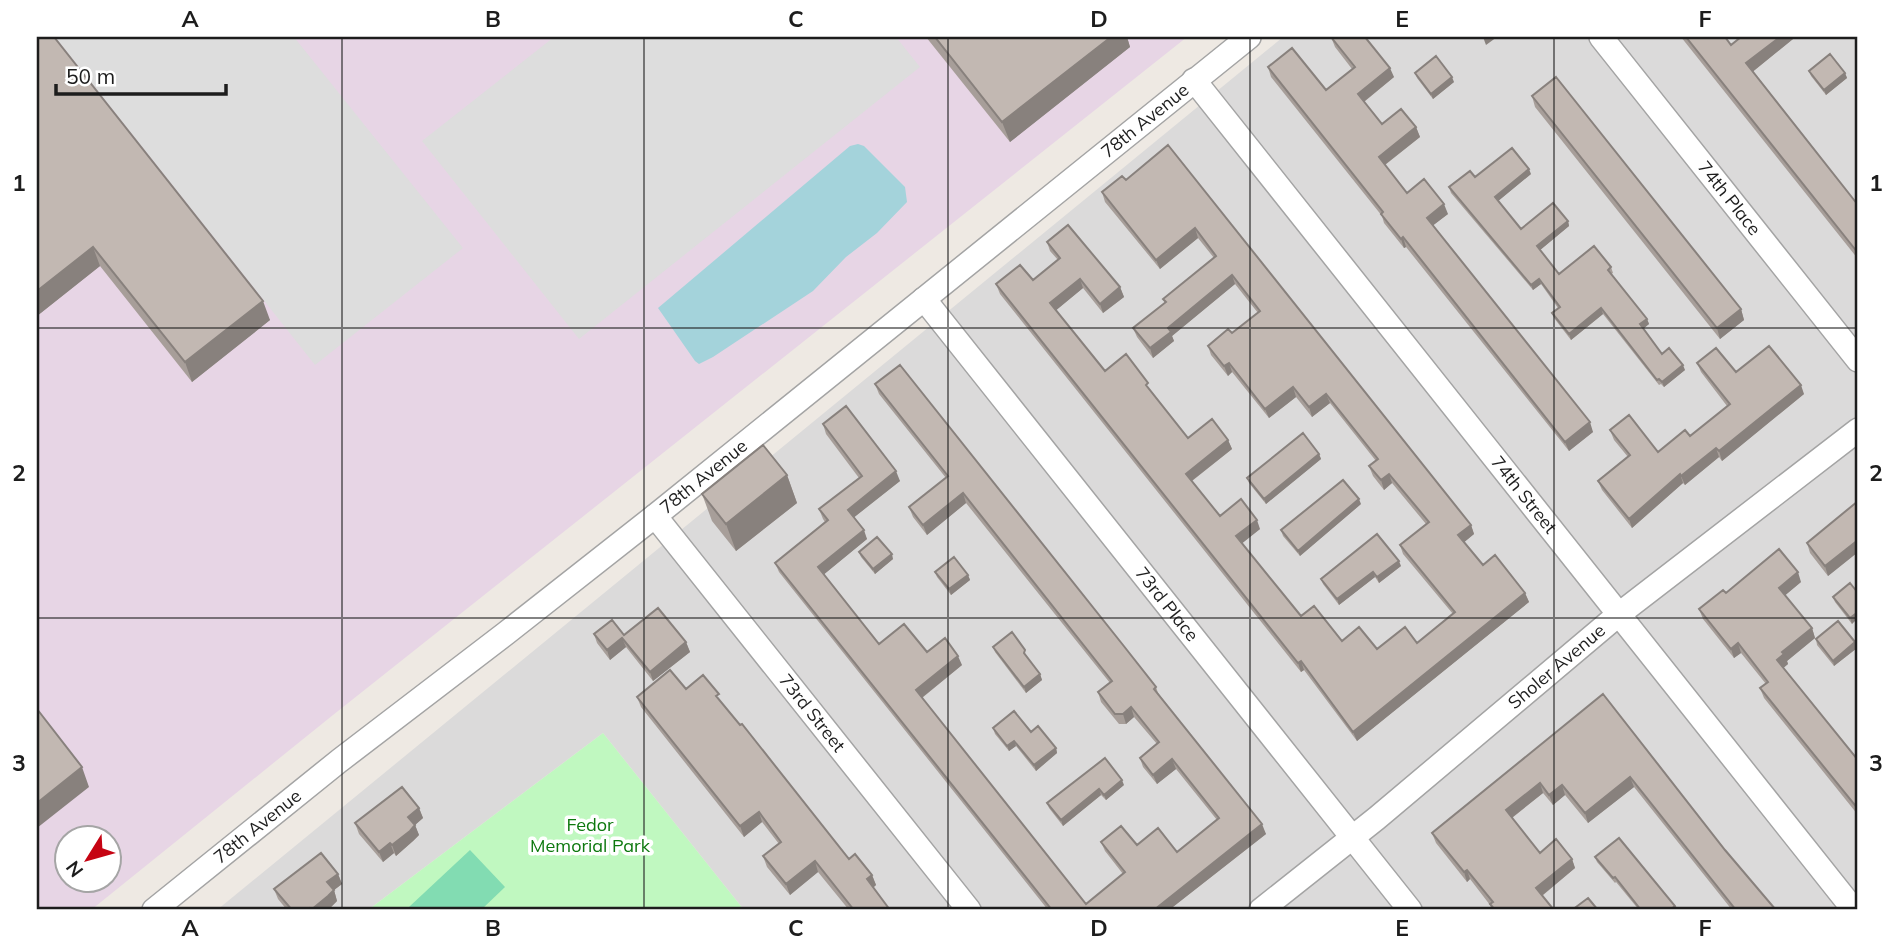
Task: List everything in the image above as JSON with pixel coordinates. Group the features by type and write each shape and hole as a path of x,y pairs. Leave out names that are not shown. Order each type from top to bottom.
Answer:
{"street":[{"name":"74th Place","path":"1601,37 1858,360"},
{"name":"78th Avenue","path":"153,910 338,761 655,516 1243,38"},
{"name":"74th Street","path":"1194,80 1854,910"},
{"name":"73rd Place","path":"924,299 1410,910"},
{"name":"Sholer Avenue","path":"1261,910 1352,838 1618,615 1858,430"},
{"name":"73rd Street","path":"655,516 968,910"}],"shaded area":[{"path":"37,37 1187,37 122,885 122,824 52,824 52,894 111,894 91,910 37,910"},
{"path":"55,37 294,37 463,248 315,365"},
{"path":"554,37 896,37 920,67 579,339 422,141"},
{"path":"1283,37 1858,37 1858,910 744,910 603,733 368,910 217,910"}],"green space":[{"name":"Fedor Memorial Park","path":"603,733 744,910 368,910"},
{"path":"470,850 505,887 481,910 412,910 409,907"}],"water":[{"path":"850,146 864,146 905,187 907,202 813,291 699,364 658,308"}],"building":[{"path":"37,37 54,37 263,301 185,362 93,247 37,291"},
{"path":"935,37 1111,37 1002,122"},
{"path":"1331,37 1365,37 1390,68 1358,94 1382,124 1401,109 1416,127 1379,157 1407,193 1424,179 1444,204 1427,218 1590,422 1565,442 1403,237 1401,239 1381,214 1383,212 1268,67 1292,48 1326,90 1355,67"},
{"path":"1686,37 1725,37 1731,45 1741,37 1780,37 1746,63 1858,205 1858,253"},
{"path":"1830,54 1845,73 1824,90 1809,71"},
{"path":"1436,56 1452,77 1431,94 1415,73"},
{"path":"1556,77 1741,309 1717,328 1532,96"},
{"path":"1168,145 1471,525 1458,535 1483,565 1495,555 1525,593 1353,732 1301,661 1298,663 996,284 1020,265 1033,280 1060,258 1047,242 1068,225 1120,287 1100,304 1080,279 1050,303 1105,371 1126,354 1148,383 1146,385 1188,438 1212,419 1228,440 1186,474 1220,516 1241,499 1257,520 1236,536 1301,616 1314,606 1342,641 1359,627 1377,649 1405,627 1417,643 1455,612 1400,545 1429,522 1389,474 1381,480 1369,466 1378,459 1326,394 1309,407 1293,387 1265,409 1229,363 1224,366 1208,346 1228,329 1232,333 1260,311 1232,275 1168,328 1171,332 1150,348 1133,328 1166,302 1163,299 1216,256 1195,228 1156,260 1102,192 1122,176 1126,180"},
{"path":"1512,148 1529,169 1495,197 1521,229 1553,203 1568,221 1537,246 1559,274 1594,246 1611,267 1608,270 1647,319 1640,324 1662,354 1669,348 1683,365 1662,382 1657,380 1601,308 1569,334 1552,313 1560,307 1539,279 1531,285 1449,187 1470,171 1475,177"},
{"path":"1769,346 1801,385 1719,451 1716,448 1681,476 1680,474 1629,519 1598,481 1630,455 1610,430 1629,415 1658,452 1685,430 1690,436 1730,404 1697,363 1716,348 1736,372"},
{"path":"900,365 1262,824 1154,910 1052,910 775,563 828,520 819,509 862,476 823,424 846,406 896,471 848,510 864,530 818,567 879,644 904,624 927,652 945,638 958,656 916,690 1086,904 1125,872 1101,842 1121,826 1137,845 1158,828 1177,852 1219,818 1172,759 1153,775 1140,758 1159,742 1131,707 1123,714 1115,714 1098,692 1112,681 963,493 923,525 909,507 948,476 875,384"},
{"path":"1303,433 1319,454 1264,499 1247,478"},
{"path":"763,445 787,475 726,524 702,494"},
{"path":"1343,480 1359,499 1298,551 1281,530"},
{"path":"1858,501 1858,540 1825,566 1807,543"},
{"path":"1377,534 1399,561 1377,577 1373,572 1337,599 1321,579"},
{"path":"877,537 892,554 873,569 859,552"},
{"path":"1779,549 1798,572 1779,588 1812,628 1782,652 1784,654 1777,660 1858,760 1858,809 1760,688 1768,682 1738,643 1731,649 1699,609 1723,590 1726,593"},
{"path":"954,557 968,575 949,589 935,572"},
{"path":"1850,583 1858,593 1858,612 1850,618 1833,597"},
{"path":"658,608 686,642 650,672 622,638 607,650 594,634 612,620 624,635"},
{"path":"1838,621 1855,642 1833,661 1816,639"},
{"path":"1012,632 1040,674 1024,687 993,647"},
{"path":"670,670 686,689 703,675 719,694 716,696 740,725 742,724 849,859 855,854 872,875 867,879 890,910 854,910 815,861 786,884 763,856 781,842 759,812 740,826 637,697"},
{"path":"1603,694 1725,850 1776,910 1736,910 1630,777 1585,813 1562,785 1549,795 1540,783 1506,810 1540,853 1556,839 1572,859 1536,888 1554,910 1495,910 1490,904 1493,902 1467,870 1464,872 1432,833"},
{"path":"37,709 82,767 37,803"},
{"path":"1014,711 1031,732 1038,726 1056,748 1034,765 1014,741 1007,746 993,728"},
{"path":"1105,758 1122,780 1104,795 1099,789 1061,820 1047,803"},
{"path":"402,787 419,808 408,817 415,825 392,845 390,843 379,852 355,823"},
{"path":"1619,838 1675,906 1670,910 1641,910 1595,857"},
{"path":"321,853 338,874 327,882 334,890 311,910 292,910 274,889"},
{"path":"1588,898 1598,910 1572,910"}]}
